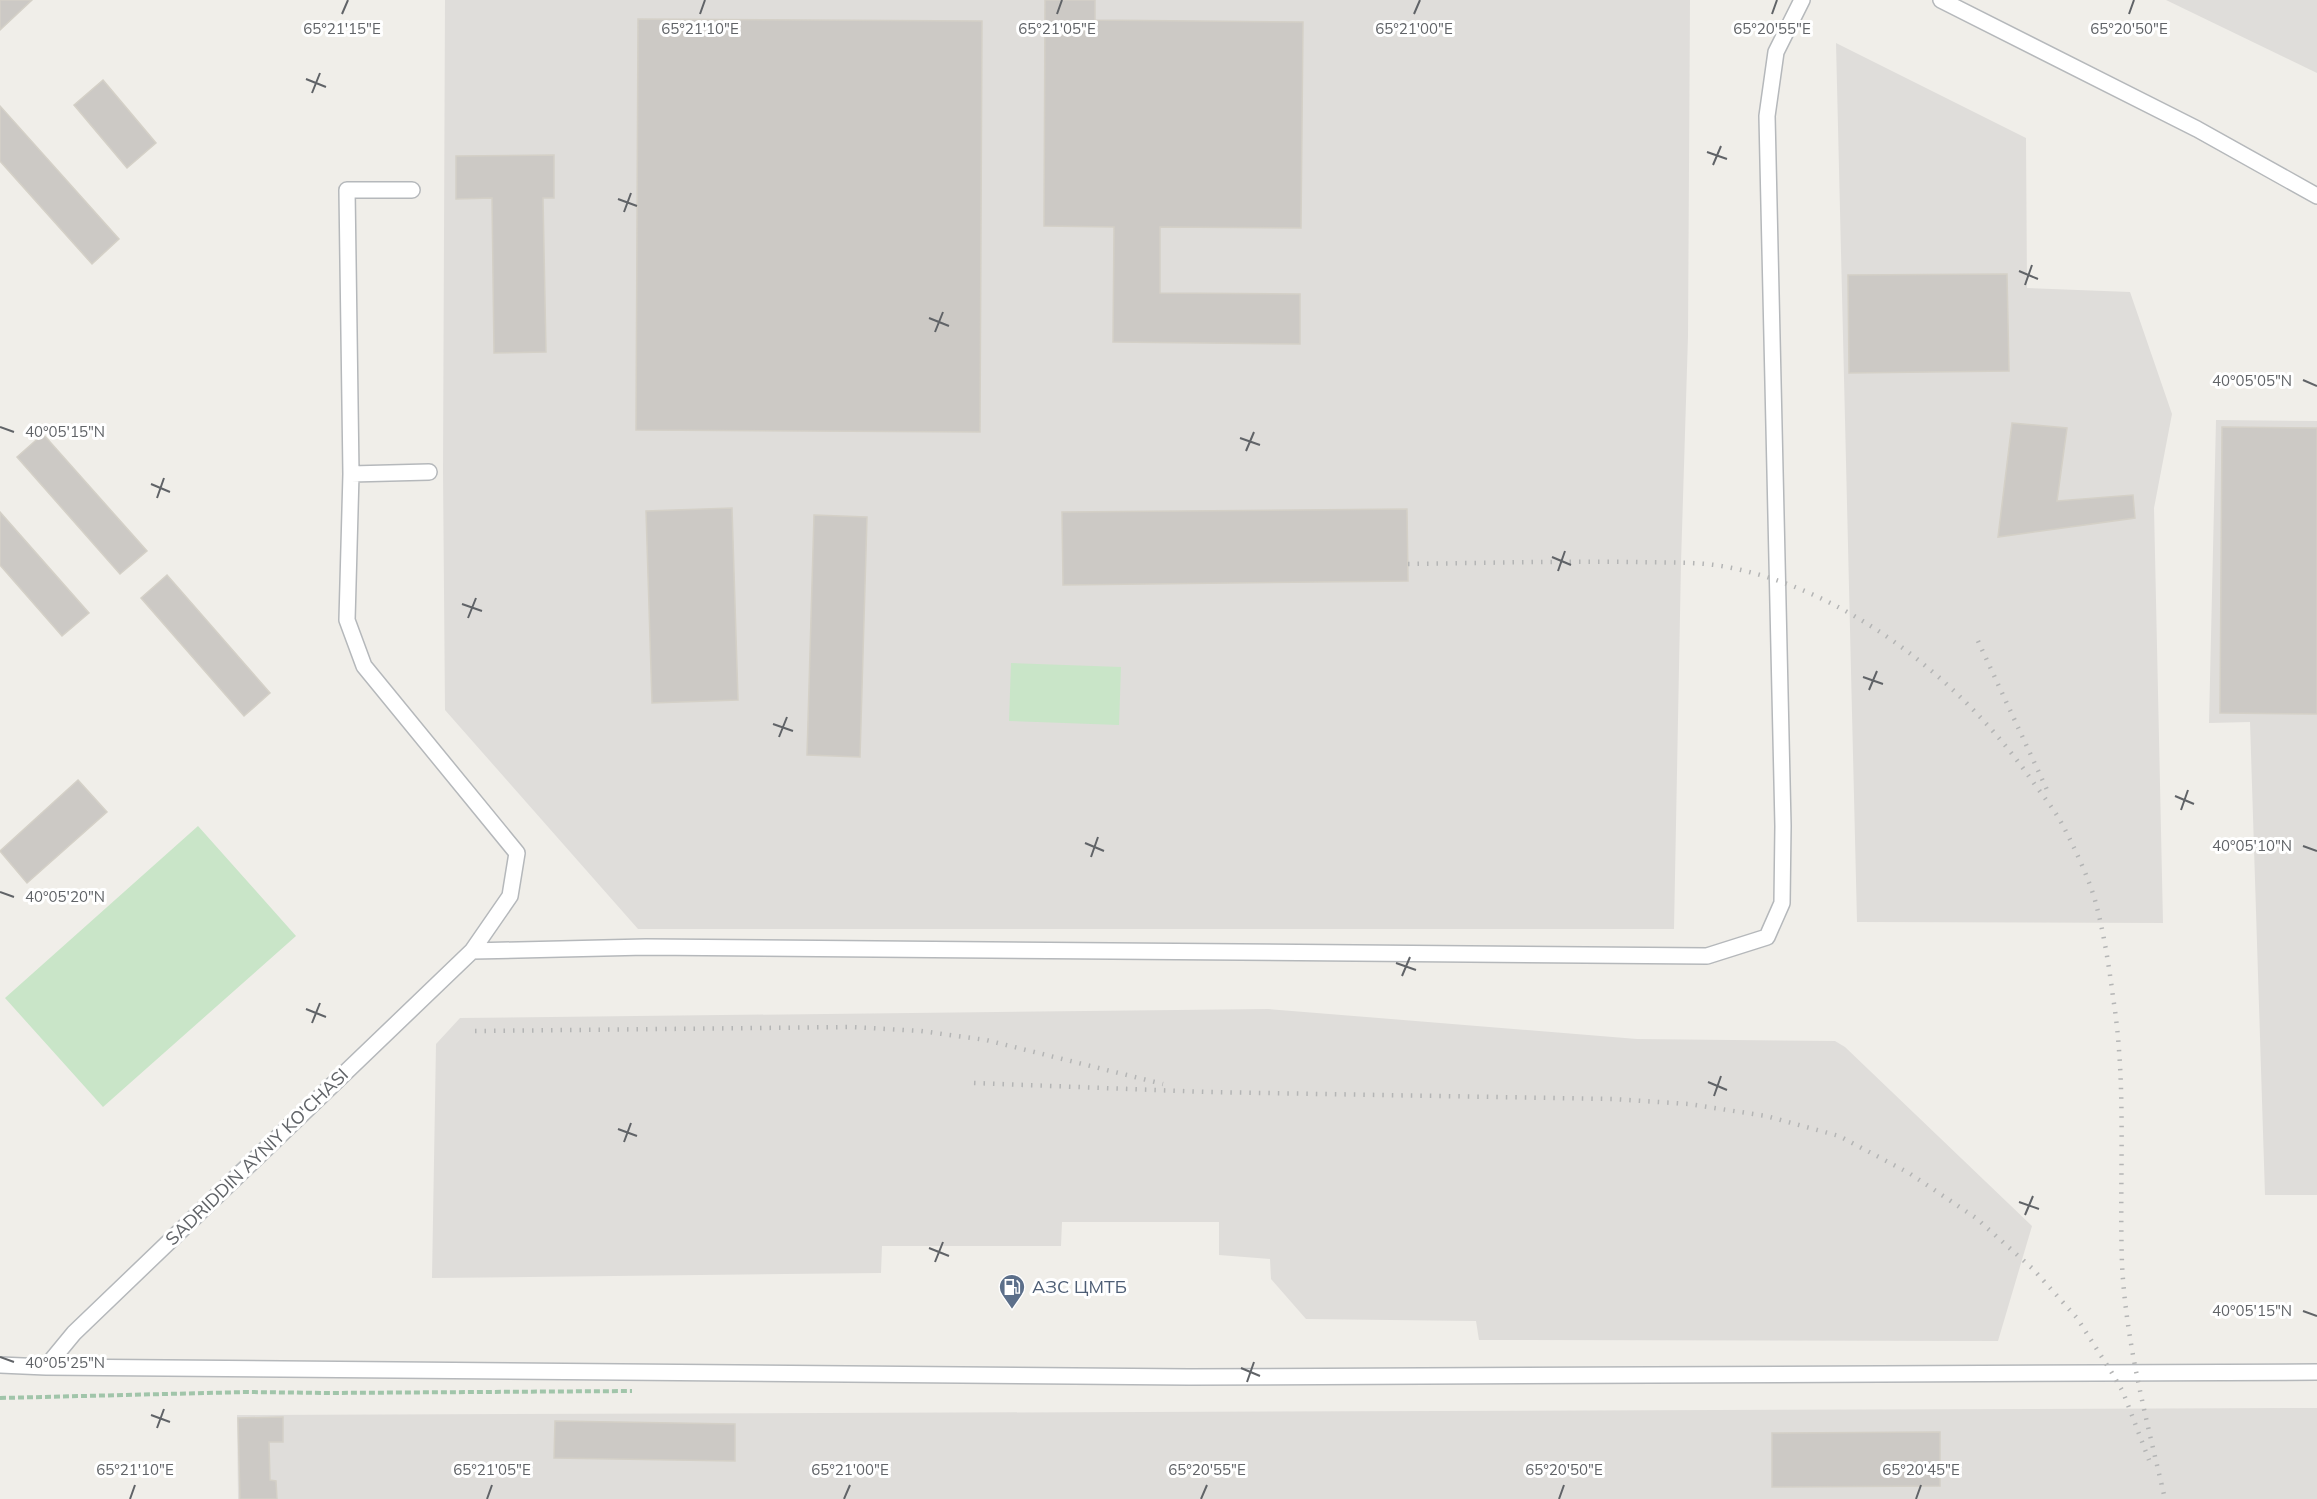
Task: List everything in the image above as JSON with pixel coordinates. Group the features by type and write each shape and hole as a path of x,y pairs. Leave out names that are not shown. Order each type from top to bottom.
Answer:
{"street":[{"path":"472,951 658,947 1707,956 1767,937 1782,903 1783,826 1767,116 1776,52 1802,0"},
{"path":"1941,0 2198,129 2317,196"},
{"path":"412,190 347,190 351,474 429,472"},
{"name":"SADRIDDIN AYNIY KO'CHASI","path":"46,1367 74,1333 472,951 510,896 518,853 364,666 347,620 351,474"},
{"path":"0,1365 1189,1377 2317,1372"}],"path":[{"path":"0,1398 248,1392 641,1391"}],"shaded area":[{"path":"445,0 1690,0 1688,336 1674,929 638,929 445,710 443,471"},
{"path":"2166,0 2317,0 2317,73"},
{"path":"1836,43 2026,138 2027,288 2130,292 2172,414 2154,508 2163,923 1857,922"},
{"path":"2216,420 2317,421 2317,1195 2265,1195 2250,722 2209,723"},
{"path":"1268,1009 1637,1039 1835,1041 1845,1047 2032,1226 1998,1341 1479,1340 1476,1321 1306,1319 1271,1279 1270,1259 1219,1255 1219,1222 1062,1222 1061,1246 882,1246 881,1273 432,1278 436,1044 460,1018"},
{"path":"2317,1408 2317,1499 238,1499 237,1415"}],"green space":[{"path":"1011,663 1121,667 1119,725 1009,721"},
{"path":"198,826 296,936 103,1107 5,998"}],"building":[{"path":"0,0 32,0 0,30"},
{"path":"1045,0 1095,0 1095,20 1303,22 1301,228 1160,227 1160,293 1300,294 1300,344 1113,342 1114,227 1044,226"},
{"path":"638,19 982,21 980,432 636,430"},
{"path":"103,80 156,143 127,168 74,105"},
{"path":"0,106 119,239 92,264 0,161"},
{"path":"554,155 554,198 543,198 546,352 494,353 492,198 456,199 456,156"},
{"path":"2007,274 2009,371 1849,373 1848,275"},
{"path":"2012,423 2067,428 2057,501 2133,495 2135,518 1998,537"},
{"path":"2222,427 2317,428 2317,714 2220,713"},
{"path":"43,434 147,551 120,574 17,457"},
{"path":"732,508 738,700 652,703 646,511"},
{"path":"1407,509 1408,581 1063,585 1062,512"},
{"path":"0,512 89,613 62,636 0,565"},
{"path":"814,515 867,517 860,757 807,755"},
{"path":"167,575 270,693 244,716 141,598"},
{"path":"78,780 107,812 27,883 0,851"},
{"path":"283,1417 283,1442 269,1442 270,1480 276,1481 277,1499 240,1499 238,1418"},
{"path":"555,1421 735,1424 735,1461 554,1458"},
{"path":"1940,1432 1940,1486 1772,1487 1772,1433"}],"railway":[{"path":"1408,564 1692,563 1727,567 1772,579 1816,596 1859,619 1900,646 1938,676 1973,709 2005,745 2062,824 2090,885 2106,950 2120,1063 2121,1231 2124,1294 2138,1382 2165,1499"},
{"path":"1978,641 2048,792"},
{"path":"475,1031 852,1027 921,1031 986,1040 1163,1084"},
{"path":"974,1083 1207,1092 1613,1099 1689,1104 1766,1116 1839,1136 1909,1173 1976,1218 2033,1269 2077,1318 2112,1373 2123,1392 2149,1460"}],"place":[{"name":"АЗС ЦМТБ","path":"1012,1310"}]}
